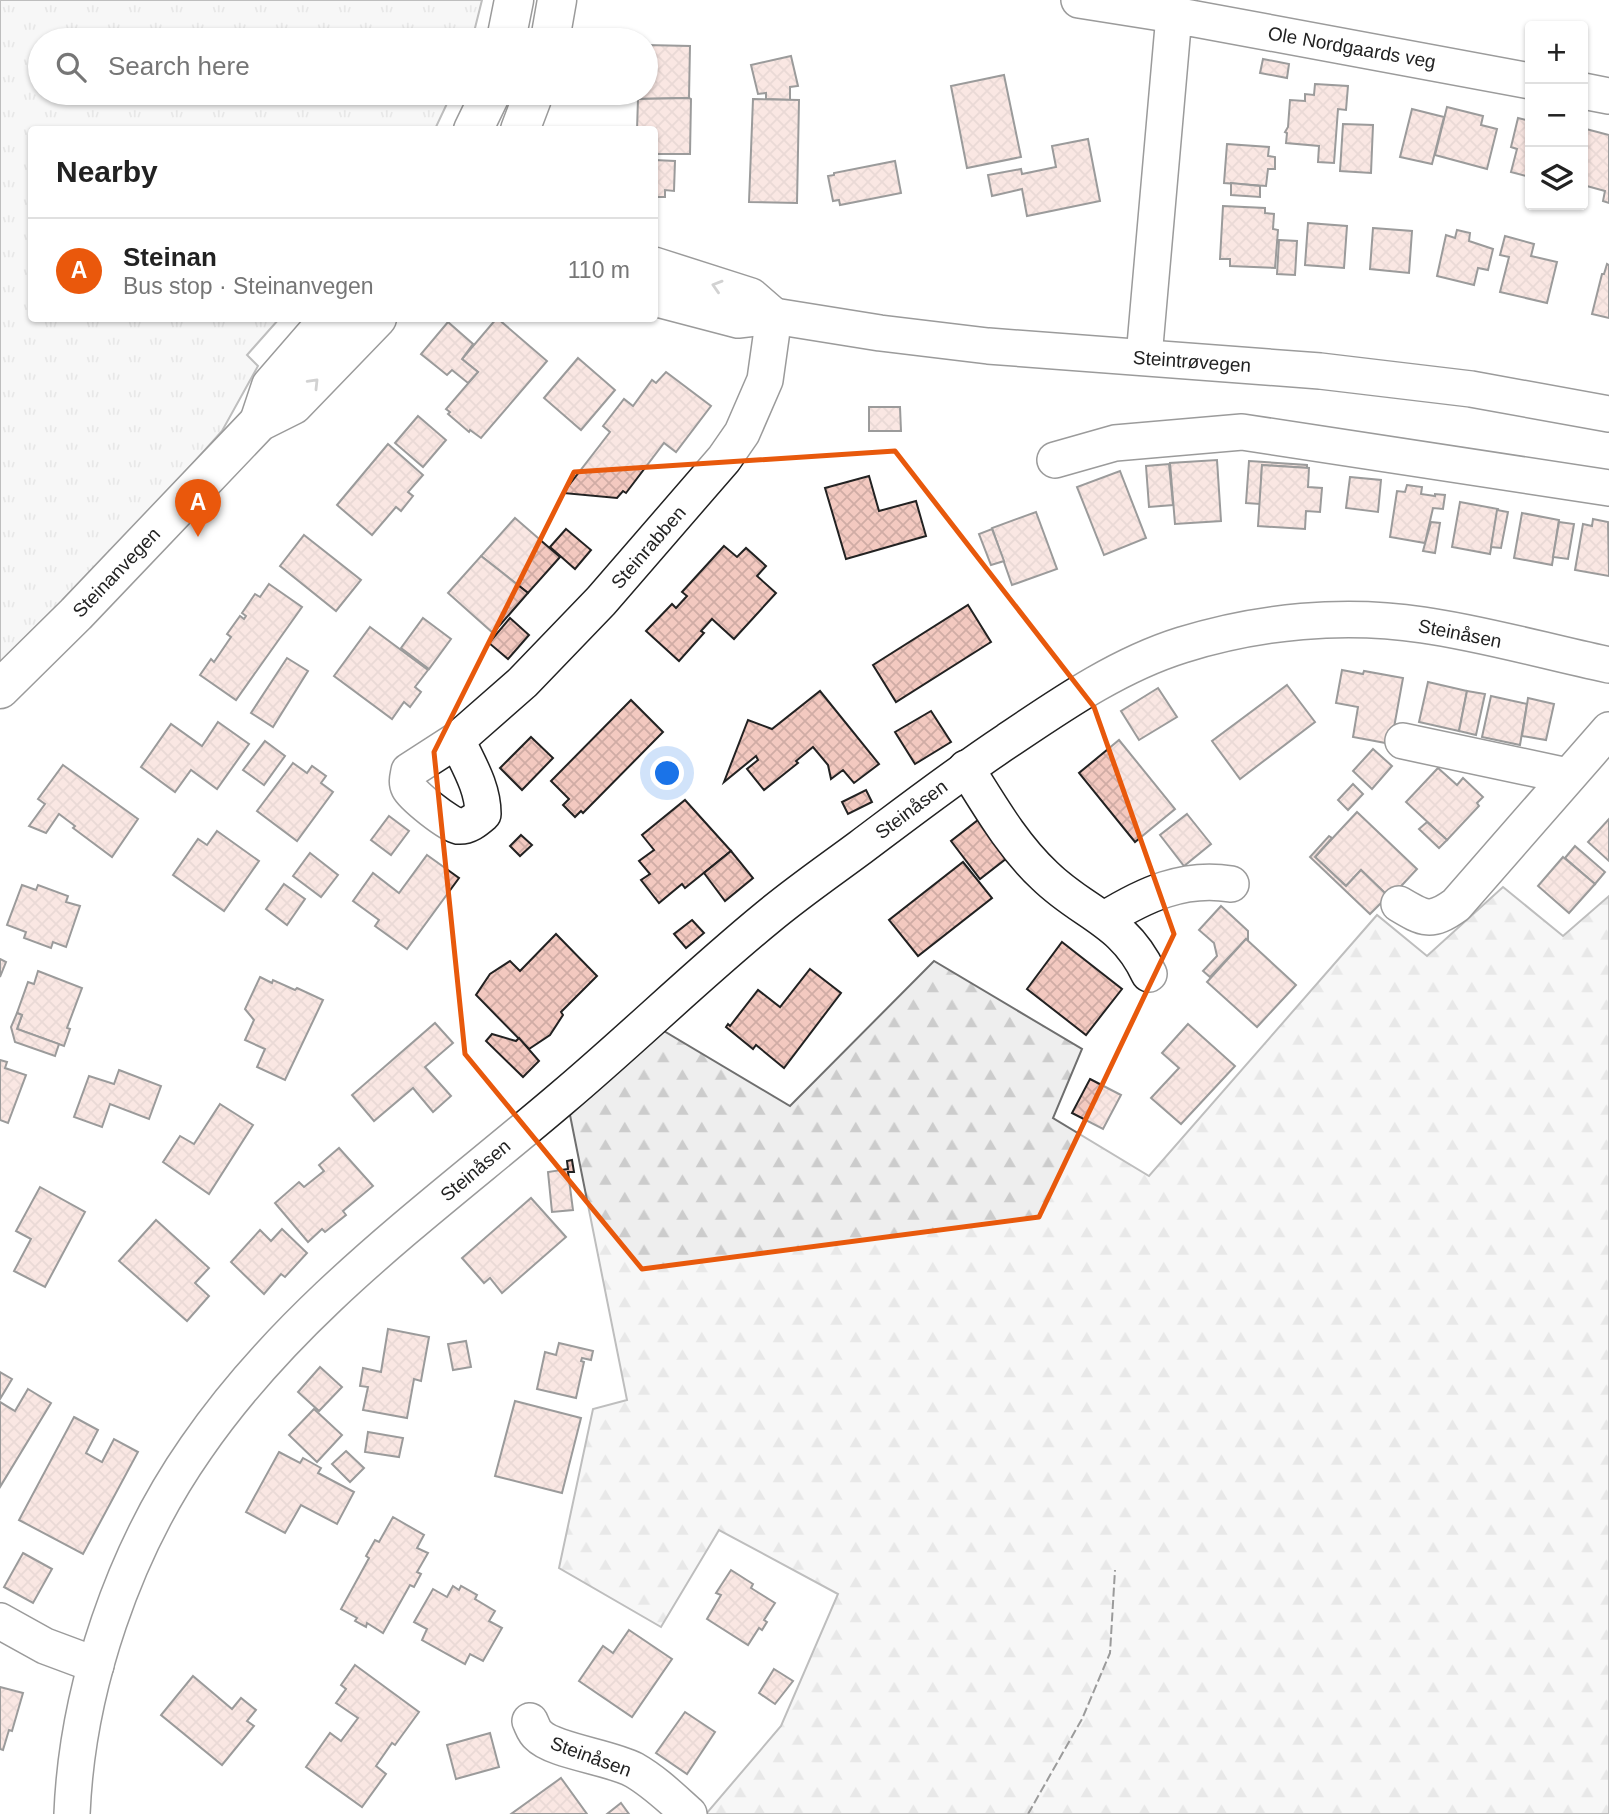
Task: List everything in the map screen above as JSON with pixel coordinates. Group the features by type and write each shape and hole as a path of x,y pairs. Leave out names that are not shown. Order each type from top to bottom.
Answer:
{"main road":[{"path":"508,28 514,0"},
{"path":"552,28 557,0"},
{"path":"475,126 485,105"},
{"path":"522,126 529,105"},
{"name":"Steinanvegen","path":"259,422 271,386 327,322"},
{"name":"Steinanvegen","path":"0,690 259,422 293,405 373,322"}],"street":[{"name":"Ole Nordgaards veg","path":"1079,0 1525,80"},
{"path":"1143,357 1174,15"},
{"path":"1588,92 1609,96"},
{"name":"Steintrøvegen","path":"658,266 751,296 774,316"},
{"name":"Steintrøvegen","path":"658,299 738,320 774,316 880,333 988,346 1348,374 1471,389 1609,414"},
{"name":"Steinrabben","path":"457,740 523,682 601,601 724,459 742,433 765,380 774,316"},
{"path":"1055,460 1115,443 1242,432 1609,488"},
{"name":"Steinåsen","path":"72,1814 81,1731 96,1665 116,1605 136,1556 166,1498 192,1454 232,1397 282,1340 360,1266 566,1095 770,915 966,768 1057,708 1125,668 1181,645 1236,631 1308,621 1374,620 1423,625 1476,635 1609,665"},
{"path":"1399,904 1420,917 1432,918 1457,905 1609,730"},
{"path":"1403,741 1568,776"},
{"name":"Steinåsen","path":"966,768 1026,859 1074,901 1105,919 1123,934 1149,974"},
{"path":"1105,919 1135,901 1175,886 1197,882 1231,884"},
{"path":"0,1621 45,1646 96,1665"},
{"name":"Steinåsen","path":"530,1721 537,1735 551,1743 632,1769 690,1814"}],"highlighted area":[{"path":"895,451 1094,707 1174,934 1039,1217 642,1269 465,1054 434,752 574,472"}],"green space":[{"path":"0,0 482,0 475,28 28,28 28,105 446,105 436,126 28,126 28,322 276,322 247,355 258,366 222,431 0,678"},
{"path":"1503,887 1563,936 1609,896 1609,1814 706,1814 781,1726 838,1594 719,1530 661,1627 559,1568 593,1409 627,1400 566,1095 647,1021 790,1106 934,961 1082,1049 1053,1118 1149,1176 1377,915 1427,956"}],"building":[{"path":"658,45 690,46 689,98 658,99"},
{"path":"791,56 798,86 790,87 790,100 766,99 766,93 758,94 751,65"},
{"path":"1263,59 1289,64 1287,78 1260,73"},
{"path":"1004,75 1021,157 967,168 951,86"},
{"path":"1315,84 1348,86 1346,110 1338,109 1334,163 1318,162 1319,146 1286,143 1290,100 1305,101 1305,94 1314,95"},
{"path":"658,99 691,99 690,154 658,154 658,126 637,126 638,105 658,105"},
{"path":"753,99 799,100 797,203 749,202"},
{"path":"1447,107 1483,116 1481,125 1497,129 1487,169 1435,155"},
{"path":"1412,109 1444,117 1432,164 1400,157"},
{"path":"1518,118 1525,120 1525,176 1511,172 1517,149 1511,147"},
{"path":"1343,124 1373,125 1371,173 1340,171"},
{"path":"1588,130 1609,135 1609,203 1603,201 1605,191 1588,186"},
{"path":"1088,139 1100,201 1027,216 1022,189 992,196 988,175 1021,169 1022,174 1056,167 1052,146"},
{"path":"1227,144 1269,147 1268,156 1275,157 1275,169 1268,169 1266,186 1224,183"},
{"path":"658,160 675,161 674,191 665,190 665,197 658,197"},
{"path":"895,161 901,193 840,205 839,200 833,201 828,176"},
{"path":"1231,183 1260,186 1260,197 1231,195"},
{"path":"1223,206 1265,208 1265,213 1274,214 1273,229 1278,230 1275,268 1230,266 1230,259 1220,259"},
{"path":"1308,223 1347,226 1344,268 1305,265"},
{"path":"1373,228 1412,231 1409,273 1370,269"},
{"path":"1457,230 1470,233 1469,241 1493,249 1488,270 1478,268 1474,285 1437,276 1446,235 1455,238"},
{"path":"1505,236 1534,244 1531,256 1557,262 1547,303 1500,292 1509,257 1500,255"},
{"path":"1279,240 1297,241 1295,275 1277,274"},
{"path":"1607,264 1609,265 1609,318 1592,314"},
{"path":"448,322 473,344 462,359 478,372 468,383 452,370 447,375 421,354"},
{"path":"494,322 502,322 547,361 481,438 470,430 469,432 448,414 450,412 446,409 478,372 462,359"},
{"path":"578,358 615,390 581,430 544,398"},
{"path":"666,372 711,406 676,452 664,443 626,493 623,491 617,498 563,493 610,432 603,426 624,399 633,406 652,380 656,383"},
{"path":"869,407 900,407 901,431 869,431"},
{"path":"418,416 446,440 423,467 395,443"},
{"path":"388,444 423,475 408,492 413,496 401,511 396,507 372,535 337,505"},
{"path":"1217,460 1221,521 1175,524 1170,463"},
{"path":"1249,461 1307,465 1307,468 1262,465 1260,504 1246,503"},
{"path":"1169,464 1173,505 1149,507 1146,466"},
{"path":"1262,465 1309,468 1308,487 1322,488 1320,512 1306,511 1305,529 1258,526"},
{"path":"1120,471 1146,538 1104,555 1077,487"},
{"path":"869,476 879,511 916,501 926,536 846,559 825,488"},
{"path":"1350,477 1381,480 1378,512 1346,508"},
{"path":"1407,485 1422,487 1421,494 1445,495 1443,509 1433,508 1425,543 1390,537 1397,491 1405,492"},
{"path":"1460,502 1498,509 1490,554 1452,547"},
{"path":"1497,510 1508,512 1501,548 1491,547"},
{"path":"1036,512 1057,569 1012,585 992,528"},
{"path":"1522,513 1559,520 1552,565 1514,558"},
{"path":"515,518 560,557 528,593 481,556"},
{"path":"1593,519 1608,522 1609,576 1575,570 1583,524 1592,526"},
{"path":"1431,522 1440,523 1435,553 1423,551"},
{"path":"1559,522 1574,524 1568,559 1553,557"},
{"path":"566,529 591,550 575,569 550,547"},
{"path":"992,529 1004,561 991,565 979,534"},
{"path":"304,535 361,580 336,611 280,566"},
{"path":"724,546 737,557 746,548 766,566 757,576 776,593 734,639 712,619 701,631 704,633 679,661 646,631 672,604 676,608 687,596 682,592"},
{"path":"481,556 528,593 493,633 448,593"},
{"path":"269,584 302,607 236,700 200,675 211,659 214,662 231,637 227,634 240,616 244,619 246,616 242,613 255,594 260,597"},
{"path":"968,605 991,642 896,702 873,665"},
{"path":"423,618 451,639 429,669 401,648"},
{"path":"510,618 529,635 508,659 489,643"},
{"path":"370,627 428,670 415,687 421,692 410,707 404,702 392,719 334,676"},
{"path":"287,658 308,671 273,727 251,713"},
{"path":"1342,670 1403,678 1391,744 1353,737 1358,707 1336,703"},
{"path":"1428,682 1467,691 1459,731 1419,722"},
{"path":"1287,685 1315,722 1240,779 1212,741"},
{"path":"1158,688 1177,717 1139,740 1121,711"},
{"path":"820,691 879,764 854,783 843,770 831,779 828,765 813,747 796,761 798,763 764,790 747,769 758,760 756,756 724,782 748,720 772,729"},
{"path":"1467,691 1485,694 1476,735 1459,731"},
{"path":"1491,696 1527,704 1520,745 1482,737"},
{"path":"1528,698 1554,704 1546,740 1522,736"},
{"path":"631,700 663,732 583,813 581,811 575,817 563,805 569,799 551,781"},
{"path":"931,711 951,742 915,764 895,732"},
{"path":"218,722 249,744 217,789 191,770 175,792 141,767 171,724 202,746"},
{"path":"531,737 553,758 522,790 500,768"},
{"path":"1119,740 1175,809 1135,842 1079,773"},
{"path":"265,741 285,756 264,785 243,770"},
{"path":"1373,749 1392,766 1372,789 1353,771"},
{"path":"293,763 307,773 312,766 326,776 321,783 333,792 297,841 257,811"},
{"path":"63,765 138,819 112,857 59,814 46,833 29,826 45,804 38,799"},
{"path":"1438,768 1457,785 1463,778 1483,797 1477,803 1479,806 1447,840 1406,802"},
{"path":"1353,784 1363,794 1348,810 1338,800"},
{"path":"866,790 872,802 848,814 842,802"},
{"path":"685,800 731,851 685,888 682,884 659,903 641,880 650,874 639,861 654,850 642,835"},
{"path":"1357,812 1417,869 1390,898 1361,870 1346,886 1315,857"},
{"path":"1187,814 1211,844 1184,866 1160,835"},
{"path":"389,816 409,831 391,855 371,840"},
{"path":"1609,819 1609,861 1588,842"},
{"path":"978,820 1007,858 980,879 951,841"},
{"path":"1427,822 1447,840 1439,848 1419,829"},
{"path":"217,831 259,861 224,911 173,875 198,839 207,845"},
{"path":"521,835 532,845 520,856 510,846"},
{"path":"1329,836 1332,838 1315,857 1346,886 1361,870 1388,896 1370,914 1310,857"},
{"path":"1575,846 1605,872 1595,884 1565,858"},
{"path":"731,851 753,878 725,901 704,873"},
{"path":"310,853 338,875 321,897 293,876"},
{"path":"427,855 459,878 407,949 375,926 379,920 353,901 373,873 399,893"},
{"path":"1563,857 1595,884 1569,913 1538,886"},
{"path":"963,862 992,898 918,956 889,920"},
{"path":"284,884 305,899 287,925 266,909"},
{"path":"22,885 36,890 38,885 68,896 66,902 80,906 66,947 53,942 51,948 24,938 26,932 7,925"},
{"path":"1221,906 1248,931 1248,942 1246,939 1210,977 1203,971 1217,956 1214,943 1199,930"},
{"path":"692,920 704,933 686,948 674,934"},
{"path":"556,934 597,976 561,1012 563,1015 550,1035 529,1049 476,995 490,974 510,961 520,971"},
{"path":"1246,939 1296,985 1257,1027 1207,982"},
{"path":"1062,942 1122,989 1086,1035 1027,989"},
{"path":"0,959 6,962 0,977"},
{"path":"810,969 841,993 784,1068 756,1045 753,1049 726,1027 728,1024 730,1026 758,990 780,1007"},
{"path":"38,971 82,988 67,1028 70,1029 64,1046 17,1029 22,1015 17,1013 28,982 34,984"},
{"path":"260,977 295,990 297,988 323,1000 285,1080 257,1067 265,1049 245,1040 254,1020 245,1009"},
{"path":"17,1013 22,1015 17,1029 59,1044 55,1056 15,1042 11,1027"},
{"path":"435,1023 453,1043 425,1067 451,1096 433,1112 413,1088 374,1121 352,1095"},
{"path":"1188,1024 1235,1066 1181,1124 1151,1098 1179,1068 1162,1053"},
{"path":"492,1034 516,1041 519,1038 539,1061 523,1077 486,1041"},
{"path":"0,1060 7,1062 5,1068 26,1075 8,1123 0,1120"},
{"path":"119,1070 161,1086 149,1119 110,1104 102,1127 74,1117 89,1076 114,1084"},
{"path":"1090,1079 1121,1095 1103,1129 1072,1113"},
{"path":"220,1104 253,1125 209,1194 163,1162 180,1136 194,1144"},
{"path":"339,1148 373,1186 343,1211 346,1215 325,1232 322,1229 308,1242 275,1203 299,1182 304,1187 324,1171 319,1165"},
{"path":"572,1160 574,1172 568,1172 573,1210 552,1212 548,1172 568,1169 567,1161"},
{"path":"40,1187 85,1212 45,1287 14,1271 31,1239 16,1231"},
{"path":"531,1198 566,1237 502,1293 490,1278 484,1283 462,1258"},
{"path":"156,1220 209,1268 195,1283 209,1296 187,1321 119,1261"},
{"path":"282,1229 307,1253 285,1277 281,1274 264,1294 231,1262 260,1230 271,1241"},
{"path":"388,1329 429,1337 421,1381 414,1379 407,1418 363,1410 368,1387 360,1386 363,1368 381,1372"},
{"path":"466,1341 471,1367 453,1370 448,1344"},
{"path":"559,1343 593,1351 591,1360 582,1358 581,1361 584,1362 576,1398 537,1389 545,1352 556,1355"},
{"path":"320,1367 342,1387 319,1411 298,1392"},
{"path":"0,1372 12,1379 0,1399"},
{"path":"28,1389 51,1403 0,1487 0,1402 15,1411"},
{"path":"515,1401 581,1418 562,1493 495,1476"},
{"path":"314,1409 342,1435 317,1462 289,1435"},
{"path":"74,1417 98,1430 86,1453 102,1462 114,1439 138,1452 83,1554 19,1520"},
{"path":"368,1432 403,1438 399,1457 365,1452"},
{"path":"346,1451 364,1468 350,1482 332,1464"},
{"path":"279,1452 300,1463 303,1458 321,1468 318,1473 354,1492 337,1524 301,1505 285,1533 246,1512"},
{"path":"393,1517 424,1535 417,1548 428,1553 417,1572 421,1574 414,1587 410,1585 383,1633 367,1623 366,1627 355,1621 357,1618 341,1609 369,1558 366,1556 375,1540 379,1542"},
{"path":"23,1553 52,1569 33,1603 4,1587"},
{"path":"731,1570 753,1584 751,1588 775,1603 764,1620 767,1622 762,1630 759,1628 748,1645 707,1619 721,1595 716,1593"},
{"path":"453,1586 459,1590 461,1586 477,1595 475,1599 495,1611 489,1621 502,1628 483,1661 470,1654 465,1664 422,1640 427,1629 414,1622 433,1589 447,1597"},
{"path":"629,1630 672,1659 632,1717 579,1681 603,1646 613,1653"},
{"path":"355,1665 419,1712 376,1766 386,1774 362,1807 306,1767 330,1733 341,1741 358,1718 336,1703 346,1689 341,1685"},
{"path":"774,1669 793,1681 775,1704 759,1693"},
{"path":"193,1676 232,1709 241,1698 256,1710 247,1721 254,1726 222,1765 161,1715"},
{"path":"0,1687 23,1693 12,1731 9,1730 3,1750 0,1749"},
{"path":"685,1712 715,1732 687,1774 656,1753"},
{"path":"490,1733 499,1767 456,1779 447,1745"},
{"path":"561,1778 587,1814 511,1814"},
{"path":"621,1803 629,1814 607,1814"}],"fence":[{"path":"1028,1814 1082,1719 1110,1653 1115,1570"}],"place":[{"name":"Steinan","path":"198,537"}]}
